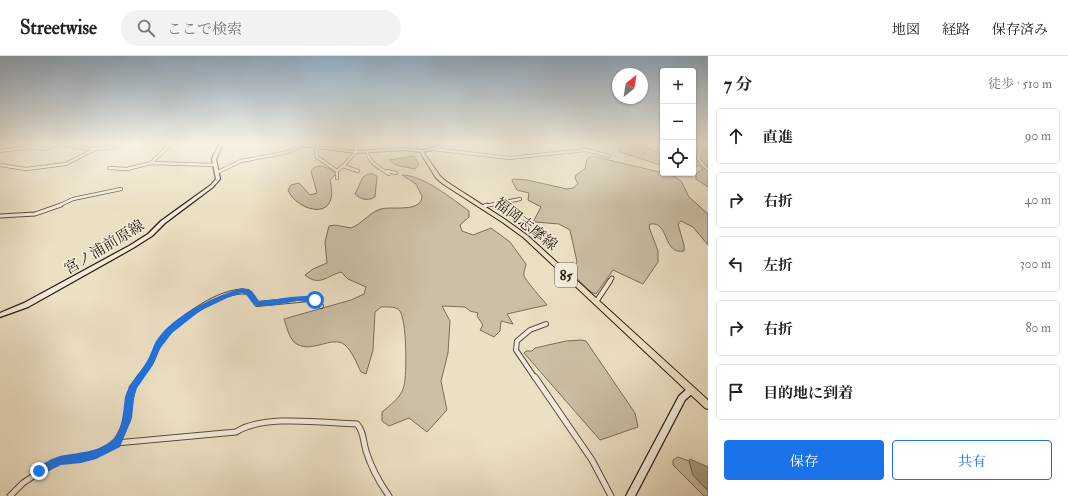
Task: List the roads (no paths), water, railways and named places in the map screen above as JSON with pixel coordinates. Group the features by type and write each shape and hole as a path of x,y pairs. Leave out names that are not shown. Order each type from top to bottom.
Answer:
{"main road":[{"path":"216,165 218,172"},
{"name":"福岡志摩線","path":"430,165 438,177 445,183 526,237 708,405"},
{"name":"宮ノ浦前原線","path":"0,315 26,305 131,248 150,235 163,222 212,186 218,179 218,172"},
{"path":"630,496 682,398 691,390"}],"street":[{"path":"0,165 26,169 62,165"},
{"path":"109,168 127,169 145,165"},
{"path":"201,165 216,165"},
{"path":"218,172 231,165"},
{"path":"329,165 337,170"},
{"path":"374,165 374,166 389,174"},
{"path":"377,165 386,170 396,173"},
{"path":"337,170 343,166 358,170"},
{"path":"337,170 337,178"},
{"path":"0,216 36,214 47,211 73,199 121,189"},
{"path":"482,207 488,204 520,199"},
{"path":"596,302 612,278"},
{"path":"116,443 128,418 129,398 133,387 150,363 162,338 198,310 225,296 242,291 250,293 257,304 309,299 315,300 321,306"},
{"path":"546,324 530,330 517,341 516,350 592,460 611,496"},
{"path":"10,496 23,483 50,465 60,461 96,454 116,443 236,432 245,425 256,422 357,424 363,431 364,448 377,478 389,496"}]}
